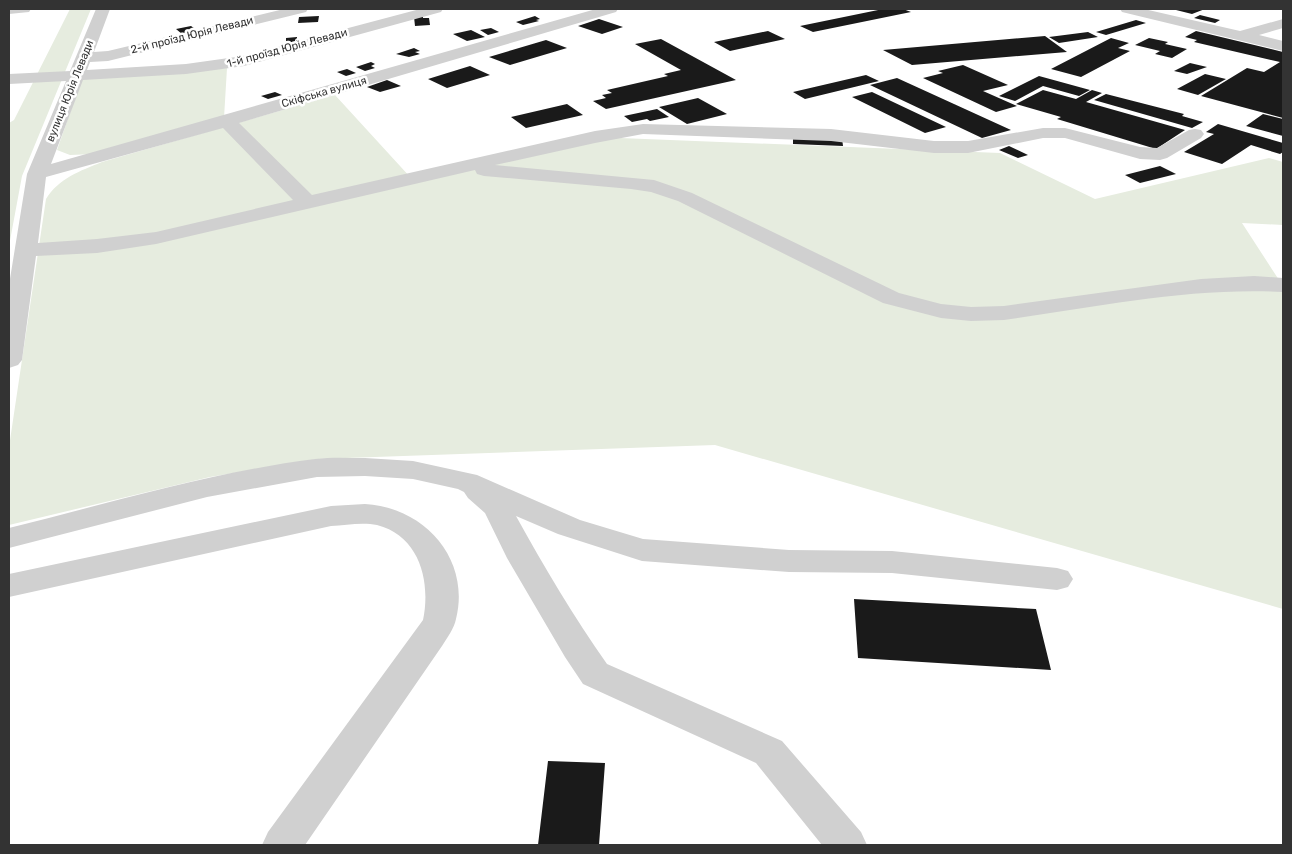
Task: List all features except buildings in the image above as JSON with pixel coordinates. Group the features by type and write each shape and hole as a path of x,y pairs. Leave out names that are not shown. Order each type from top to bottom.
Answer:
{"street":[{"path":"9,10 24,9"},
{"path":"102,9 109,9"},
{"name":"вулиця Юрія Левади","path":"9,360 37,174 102,9"},
{"name":"2-й проїзд Юрія Левади","path":"83,58 108,56 301,9"},
{"name":"1-й проїзд Юрія Левади","path":"9,79 216,66 244,61 436,9"},
{"name":"Скіфська вулиця","path":"37,174 227,121 611,9"},
{"path":"1126,9 1283,46"},
{"path":"1241,36 1283,23"},
{"path":"227,121 307,202"},
{"path":"27,250 126,243 156,238 595,137 643,129 831,135 934,147 960,147 1013,140 1043,133 1065,133 1140,152 1160,154 1195,134"},
{"path":"457,168 654,186 685,197 891,298 941,311 971,314 1004,313 1201,286 1254,283 1283,286"},
{"path":"9,538 207,488 317,468 365,467 413,470 467,482 569,527 642,550 789,561 892,562 1057,579"},
{"path":"467,482 497,507 523,558 576,648 595,674 769,752 846,845"},
{"path":"9,586 331,516 383,516 399,522 412,531 432,553 441,576 443,598 440,618 430,637 282,845"}],"shaded area":[{"path":"70,9 91,9 22,176 9,246 9,123 14,120"},
{"path":"227,68 224,118 95,154 70,155 57,150 82,79"},
{"path":"335,95 411,178 595,137 1000,153 1095,199 1269,158 1283,162 1283,225 1242,223 1279,280 1283,280 1283,609 715,445 318,459 210,477 9,525 9,447 46,199 51,192 64,180 102,162"}]}
